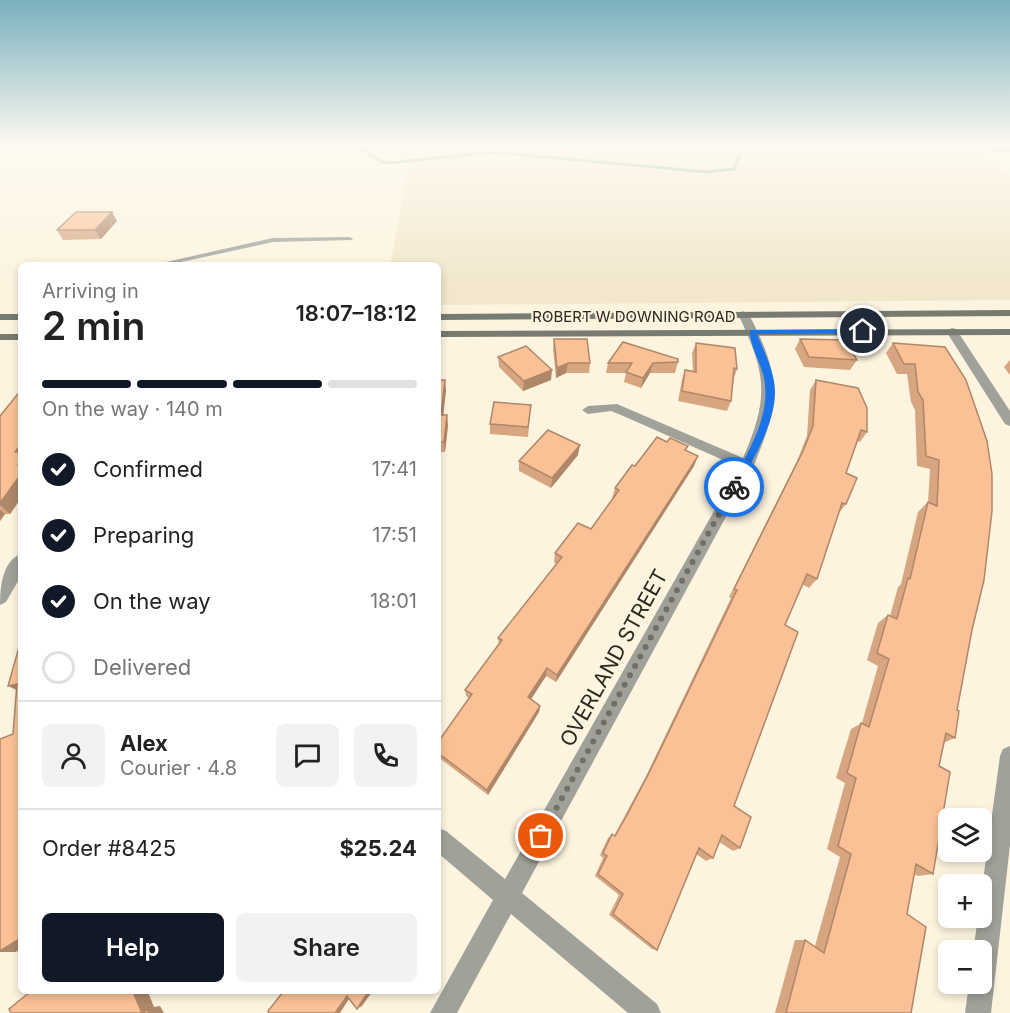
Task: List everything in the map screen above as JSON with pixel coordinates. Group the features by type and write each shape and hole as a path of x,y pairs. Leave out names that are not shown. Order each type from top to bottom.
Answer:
{"main road":[{"name":"ROBERT W DOWNING ROAD","path":"441,316 1010,313"},
{"path":"0,316 18,317"},
{"name":"ROBERT W DOWNING ROAD","path":"441,334 1010,332"},
{"path":"0,337 18,337"}],"street":[{"name":"OVERLAND STREET","path":"443,1013 747,465 762,431 769,409 771,390 766,368 743,314"},
{"path":"952,331 1007,408 1010,421"},
{"path":"588,410 612,407 747,465"},
{"path":"0,597 18,566"},
{"path":"978,1013 1010,756"},
{"path":"441,842 506,898 648,1013"}],"lane":[{"path":"170,262 273,240 350,238"}],"shaded area":[{"path":"404,192 1010,192 1010,300 441,305 441,262 391,262"}],"building":[{"path":"76,212 112,212 95,230 57,230"},
{"path":"554,339 587,339 590,363 568,363 557,368"},
{"path":"800,339 845,340 857,360 809,357"},
{"path":"623,342 678,359 678,362 653,363 643,378 626,372 632,363 608,363"},
{"path":"696,343 735,348 737,369 734,368 731,401 682,391 685,370 696,372"},
{"path":"893,343 945,347 966,380 987,441 992,474 992,511 984,580 957,710 959,711 955,738 946,733 939,766 950,772 944,808 938,808 938,844 933,874 916,864 907,914 926,927 911,1013 786,1013 805,940 824,953 851,854 838,846 856,778 847,773 861,723 869,727 889,659 877,653 888,615 897,619 908,578 910,579 928,502 937,506 939,460 926,456 923,400 918,392 915,364 904,364"},
{"path":"526,346 552,370 524,381 498,357"},
{"path":"441,380 445,380 441,415"},
{"path":"816,380 858,388 867,408 867,432 861,430 846,473 857,478 846,504 842,503 817,579 807,574 785,625 798,632 734,806 751,817 740,848 722,835 713,858 699,848 657,950 613,914 623,894 598,874 607,856 603,853 612,834 615,836 650,771 737,590 734,589 803,451 813,426"},
{"path":"18,394 18,448 15,452 18,452 18,478 0,503 0,416"},
{"path":"494,402 531,405 528,427 490,424"},
{"path":"441,415 447,415 444,442 441,442"},
{"path":"548,430 580,445 552,478 519,461"},
{"path":"657,437 667,442 670,438 688,446 685,450 698,456 557,675 547,668 528,697 540,706 487,790 441,755 441,738 472,694 465,690 502,640 498,638 562,557 555,553 578,523 591,529 619,490 615,488 632,465 635,466"},
{"path":"18,651 18,940 0,951 0,739 13,734 17,684 8,686"},
{"path":"28,994 134,994 142,1013 11,1013 9,1009"},
{"path":"281,994 367,994 357,1009 347,996 335,1013 269,1013 268,1011"}],"way so far":[{"path":"541,836 734,487"}],"route":[{"path":"734,487 747,465 769,409 771,390 766,368 752,332 863,331"}]}
